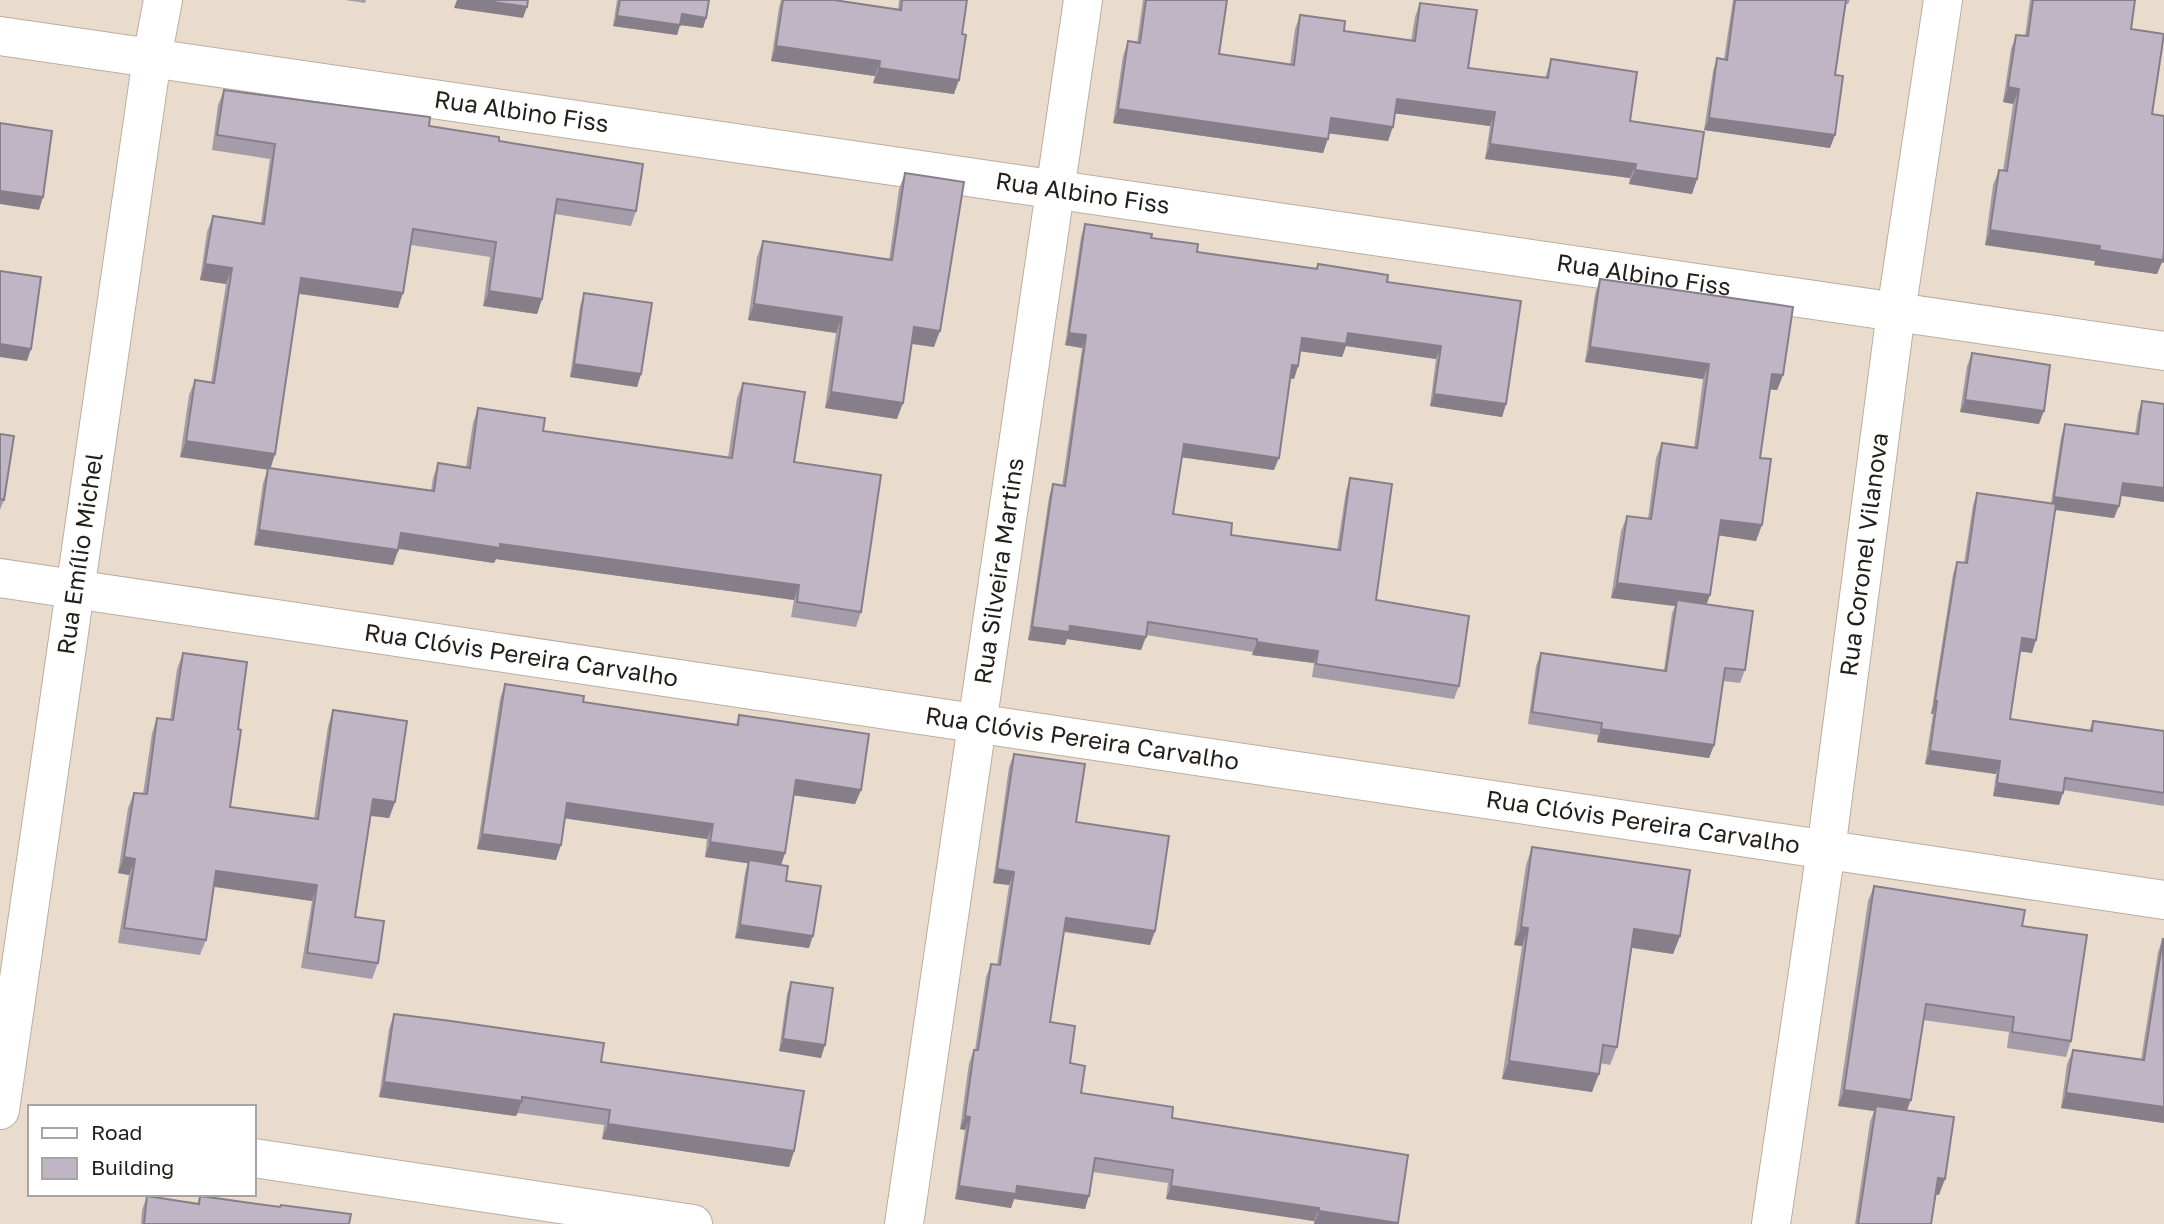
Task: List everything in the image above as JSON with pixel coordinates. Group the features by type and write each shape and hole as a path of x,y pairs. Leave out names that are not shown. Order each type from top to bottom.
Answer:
{"street":[{"name":"Rua Emílio Michel","path":"0,1110 152,58 163,0"},
{"name":"Rua Silveira Martins","path":"904,1224 1083,0"},
{"name":"Rua Coronel Vilanova","path":"1771,1224 1826,850 1896,312 1943,0"},
{"name":"Rua Albino Fiss","path":"0,36 2164,351"},
{"name":"Rua Clóvis Pereira Carvalho","path":"0,578 2164,900"},
{"path":"0,1120 28,1125"},
{"path":"256,1158 693,1224"}],"building":[{"path":"481,0 528,0 527,7"},
{"path":"620,0 709,0 706,18 682,14 680,25 617,16"},
{"path":"783,0 834,0 901,10 902,0 967,0 962,34 966,35 959,80 879,68 880,61 776,46"},
{"path":"1146,0 1227,0 1219,54 1294,65 1300,15 1345,21 1344,31 1415,41 1420,3 1477,10 1468,68 1548,78 1551,59 1637,72 1630,121 1704,132 1697,179 1635,170 1636,164 1490,144 1495,112 1397,99 1393,127 1331,118 1328,139 1118,109 1128,41 1140,43"},
{"path":"1735,0 1846,0 1835,75 1843,76 1835,135 1709,118 1717,58 1727,60"},
{"path":"2033,0 2135,0 2131,29 2164,34 2152,114 2164,116 2163,260 2099,250 2100,246 1990,230 1999,170 2007,171 2019,89 2008,87 2016,35 2028,36"},
{"path":"224,90 430,117 429,126 499,137 499,141 643,164 636,211 557,199 542,299 489,291 496,242 413,229 403,293 301,278 275,454 186,441 195,380 214,383 232,268 205,264 213,216 264,224 275,144 217,135"},
{"path":"0,123 52,131 43,197 0,191"},
{"path":"905,173 964,182 940,331 914,327 903,403 831,392 842,317 754,304 763,241 892,260"},
{"path":"1085,224 1152,234 1151,238 1198,244 1197,252 1317,269 1318,264 1388,275 1387,282 1521,301 1506,404 1434,394 1441,346 1348,333 1346,344 1302,338 1298,366 1292,365 1279,458 1184,444 1173,514 1232,523 1231,535 1340,550 1350,478 1392,484 1376,600 1469,616 1459,686 1316,664 1318,651 1148,622 1146,637 1070,626 1069,632 1032,627 1053,484 1065,486 1086,335 1069,333"},
{"path":"0,271 41,277 31,349 0,344"},
{"path":"1600,279 1793,307 1783,375 1772,374 1760,458 1771,459 1762,525 1721,520 1710,595 1617,583 1627,516 1651,519 1662,443 1697,448 1709,364 1590,347"},
{"path":"584,293 652,303 641,374 574,364"},
{"path":"1972,353 2050,365 2044,411 1965,400"},
{"path":"743,383 805,392 794,462 881,475 861,612 797,602 799,585 500,544 500,548 401,533 398,550 259,530 268,468 434,491 438,463 470,468 478,408 545,418 543,431 732,458"},
{"path":"2142,401 2164,404 2164,488 2123,483 2119,506 2054,497 2065,424 2138,434"},
{"path":"0,434 14,436 4,500 0,499"},
{"path":"1977,493 2056,504 2036,640 2022,638 2010,719 2092,731 2093,721 2164,731 2164,793 2065,778 2063,793 1997,783 2000,761 1930,751 1935,701 1957,562 1967,563"},
{"path":"1677,600 1753,611 1745,670 1725,668 1714,745 1601,729 1602,723 1532,712 1541,653 1666,671"},
{"path":"183,653 247,662 230,807 318,819 333,710 407,721 395,802 373,799 355,917 384,921 378,963 307,953 317,885 216,871 206,940 124,928 135,859 124,857 134,793 147,794 157,718 173,720"},
{"path":"505,684 584,696 583,702 738,725 739,715 869,734 861,790 796,780 785,853 710,842 713,824 567,803 561,845 482,834"},
{"path":"1014,754 1085,764 1076,822 1169,836 1155,931 1066,918 1050,1022 1075,1026 1070,1063 1085,1066 1081,1093 1173,1107 1172,1118 1408,1155 1398,1223 1171,1186 1173,1170 1095,1158 1089,1196 1017,1186 1016,1194 959,1186 970,1117 965,1116 974,1050 978,1050 991,964 1000,965 1014,872 997,869"},
{"path":"1532,847 1690,870 1680,936 1634,929 1617,1047 1603,1045 1599,1074 1509,1061 1528,928 1521,927"},
{"path":"749,860 788,866 786,881 821,886 813,936 740,925"},
{"path":"1874,886 2025,910 2022,926 2087,935 2071,1041 2012,1032 2014,1017 1926,1004 1911,1100 1844,1090"},
{"path":"2163,938 2164,1107 2066,1093 2073,1050 2144,1060"},
{"path":"791,982 833,988 825,1045 783,1039"},
{"path":"394,1014 604,1043 601,1062 804,1091 794,1151 608,1124 610,1110 384,1082"},
{"path":"1876,1106 1954,1117 1945,1179 1938,1178 1931,1224 1858,1224"},
{"path":"147,1196 199,1204 200,1196 351,1214 349,1224 144,1224"}]}
